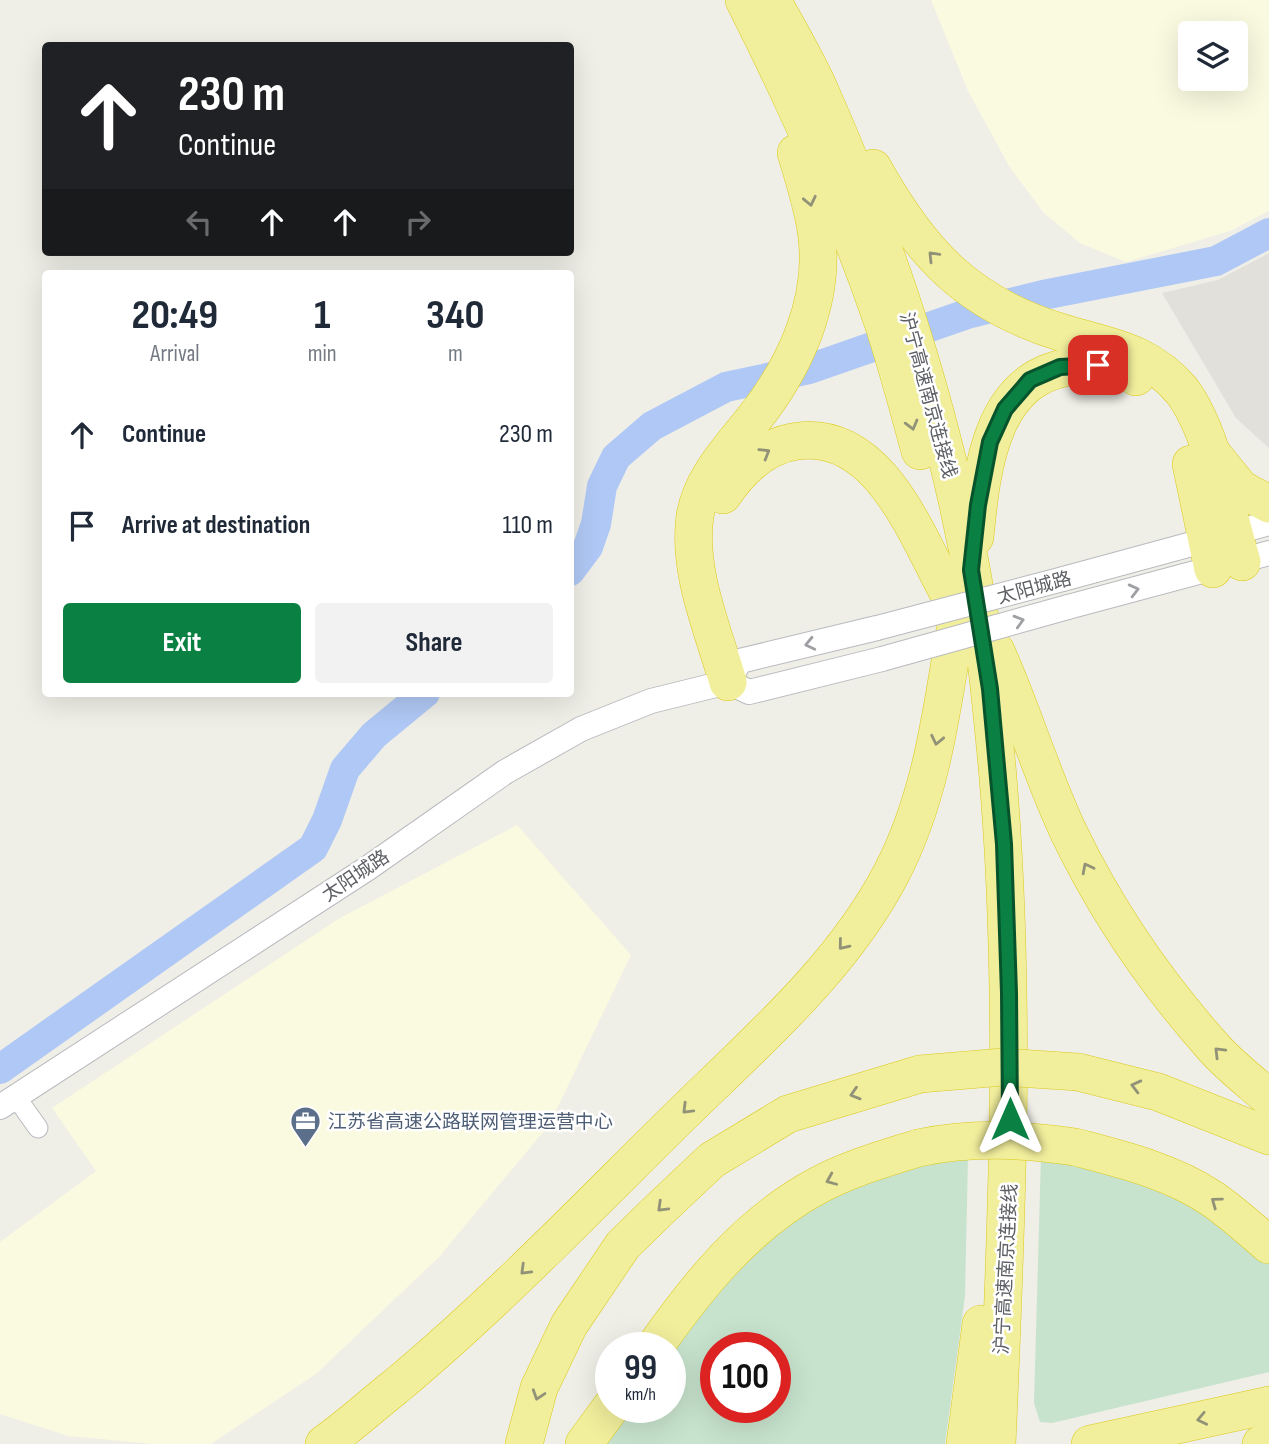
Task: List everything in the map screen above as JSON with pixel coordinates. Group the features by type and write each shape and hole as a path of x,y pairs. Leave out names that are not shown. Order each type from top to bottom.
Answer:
{"highway":[{"path":"733,0 792,141 817,232 817,275 809,316 793,362 766,404 704,485 695,516 694,552 698,574 739,678"},
{"name":"沪宁高速南京连接线","path":"744,0 801,115 842,211 895,319"},
{"path":"774,0 909,228 931,255 985,300 1060,332 1137,355 1157,365 1183,393 1211,453 1232,552"},
{"name":"沪宁高速南京连接线","path":"774,0 824,101 867,202 895,319 907,355 923,463 990,689 1004,844 1009,993 1010,1170 997,1444"},
{"path":"324,1444 424,1362 523,1272 770,1028 823,970 862,921 892,872 918,812 937,742 965,603 982,474 990,442 1005,409 1030,380 1060,367 1098,365 1131,373 1159,393 1181,423 1232,552"},
{"path":"739,678 710,545 714,516 723,494 739,473 756,458 782,443 807,440 833,444 859,456 877,473 899,501 965,603 1016,697 1069,832 1107,906 1153,975 1215,1050 1269,1098"},
{"path":"1211,453 1241,489 1269,505"},
{"name":"沪宁高速南京连接线","path":"965,603 970,734 984,933 987,1150 979,1444"},
{"path":"524,1444 539,1388 569,1325 623,1245 703,1168 788,1114 920,1074 1003,1067 1078,1072 1158,1092 1269,1136"},
{"path":"666,1332 703,1280 730,1252 776,1213 817,1186 918,1147 951,1141 1003,1139 1075,1147 1126,1161 1180,1181 1209,1196 1269,1245"},
{"path":"1010,1170 1018,1268 1013,1444"},
{"path":"965,1444 984,1302"},
{"path":"1090,1444 1269,1405"},
{"path":"584,1444 599,1423"},
{"path":"1261,1444 1269,1442"}],"street":[{"name":"太阳城路","path":"739,678 882,659 1068,607 1232,552 1269,523"},
{"name":"太阳城路","path":"8,1102 368,868 505,772 581,729 651,701 739,678 877,628 1063,579 1232,552"},
{"path":"8,1102 38,1128"}],"shaded area":[{"path":"931,0 1269,0 1269,211 1230,231 1126,262 1080,243 1043,212 1009,166 968,91"},
{"path":"1269,253 1269,448 1236,418 1162,293 1218,280"},
{"name":"江苏省高速公路联网管理运营中心","path":"517,825 631,955 549,1125 439,1257 316,1374 211,1444 154,1444 68,1436 0,1414 0,1242 96,1171 52,1108 340,918"},
{"path":"1041,1155 1079,1161 1185,1198 1259,1251 1269,1264 1269,1372 1052,1423 1040,1422 1034,1403"},
{"path":"968,1158 965,1296 945,1444 602,1444 617,1423 686,1423 686,1332 683,1332 720,1285 776,1229 831,1196 899,1166"}],"waterway":[{"path":"574,566 588,547 596,524 602,486 616,457 652,426 726,387 809,369 967,314 1043,295 1216,261 1269,233"},
{"path":"0,1069 313,848 327,820 345,769 374,735 420,697"}],"place":[{"name":"江苏省高速公路联网管理运营中心","path":"305,1148"}],"route":[{"path":"1010,1119 1004,844 990,689 971,570 978,505 990,442 1005,409 1030,380 1060,367 1098,365"}]}
